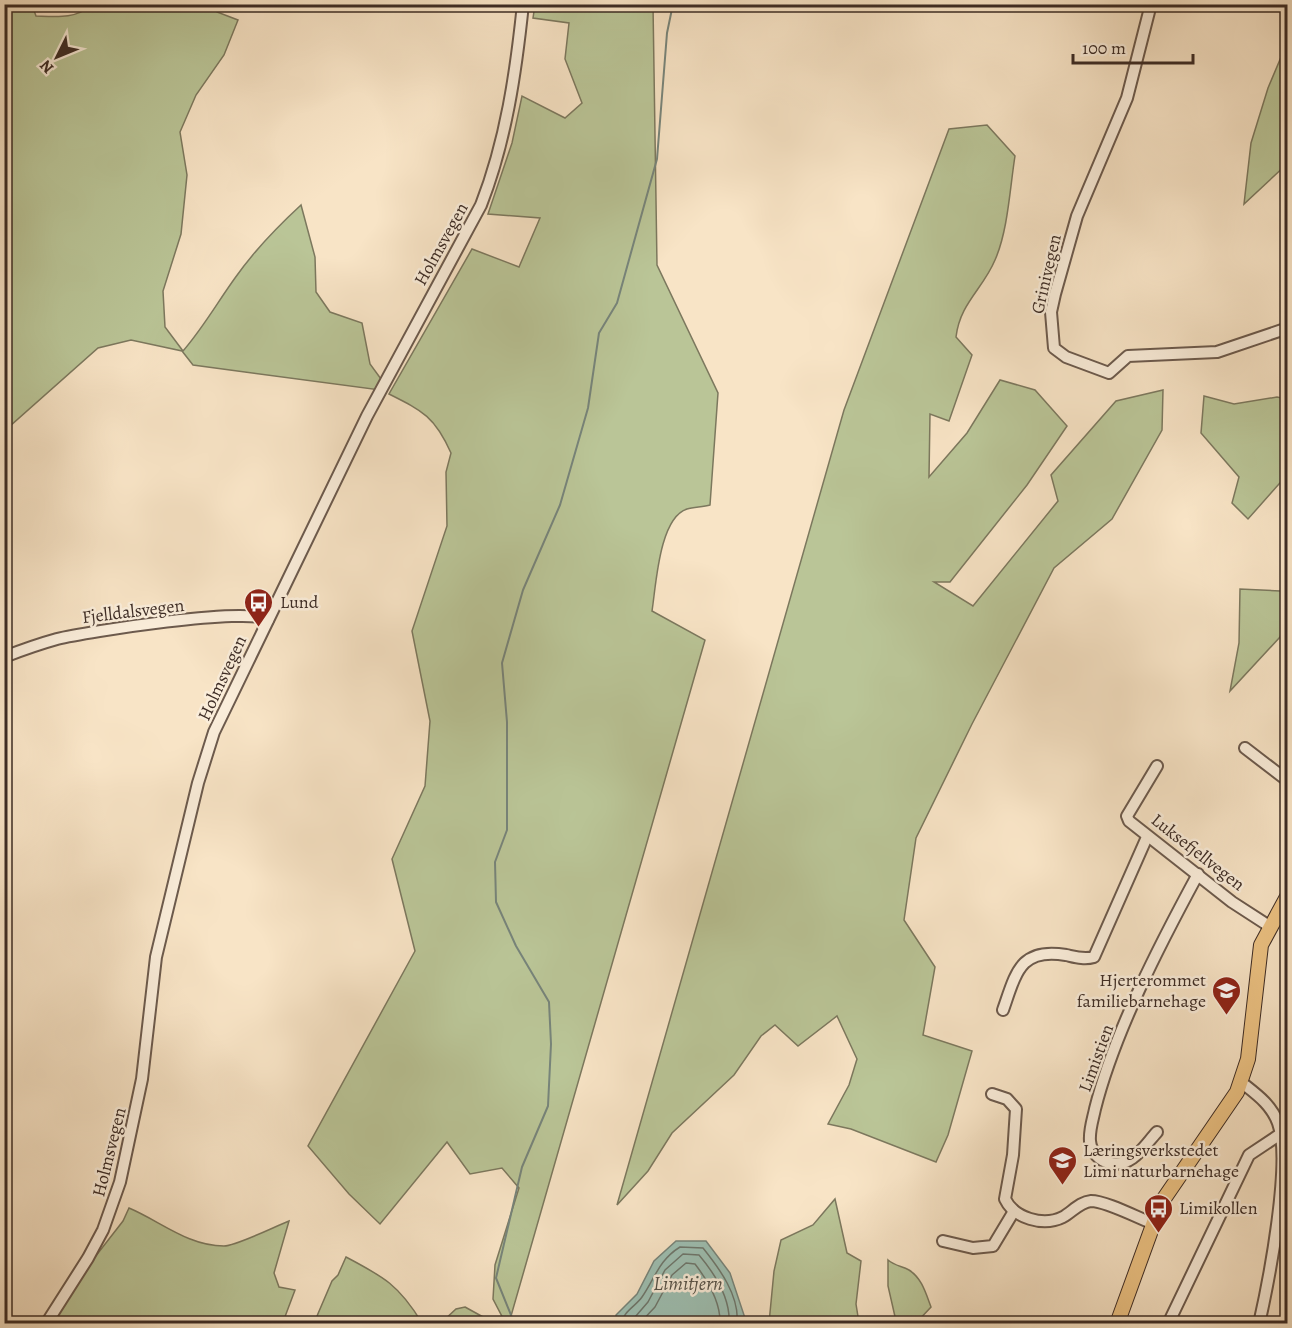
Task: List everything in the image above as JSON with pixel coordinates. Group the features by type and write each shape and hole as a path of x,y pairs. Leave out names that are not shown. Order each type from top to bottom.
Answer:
{"main road":[{"path":"1117,1323 1154,1224 1173,1183 1225,1112 1241,1082 1248,1059 1259,952 1269,926 1287,895"}],"street":[{"name":"Holmsvegen","path":"46,1323 98,1239 120,1182 142,1079 156,957 198,783 228,699 407,339 469,231 481,205 493,172 506,119 523,4"},
{"name":"Grinivegen","path":"1151,4 1127,98 1077,216 1058,283 1051,312 1054,348 1066,357 1109,373 1128,356 1217,352 1287,328"},
{"name":"Fjelldalsvegen","path":"4,657 58,639 134,626 259,616 268,620"},
{"path":"1245,748 1287,781"},
{"name":"Luksefjellvegen","path":"1157,766 1127,816 1129,821 1232,902 1269,926"},
{"path":"1003,1010 1018,972 1031,956 1046,954 1083,959 1094,957 1147,837"},
{"name":"Limistien","path":"1156,1132 1136,1155 1122,1163 1107,1163 1093,1152 1090,1143 1091,1127 1110,1060 1198,874"},
{"path":"1241,1082 1269,1106 1284,1131 1277,1218 1259,1323"},
{"path":"992,1094 1007,1099 1016,1109 1013,1155 1005,1199 1014,1211 1035,1220 1048,1221 1063,1217 1083,1203 1097,1202 1154,1224"},
{"path":"1168,1323 1249,1155 1284,1131"},
{"path":"944,1241 974,1248 993,1246 1014,1211"}],"green space":[{"path":"5,5 32,5 36,16 52,17 73,15 93,5 217,5 217,12 238,20 224,55 196,95 180,132 187,175 181,234 163,291 165,327 183,351 250,258 301,205 315,257 316,292 330,312 362,323 370,364 381,379 380,390 193,365 182,351 131,340 98,348 9,427 5,443"},
{"path":"535,5 653,5 657,265 718,393 710,505 687,509 670,525 660,554 652,611 705,640 509,1323 506,1324 493,1299 495,1265 519,1188 502,1168 470,1174 447,1142 380,1224 349,1194 308,1146 415,951 392,859 425,786 430,721 412,631 447,526 446,472 451,453 439,431 427,416 389,394 472,249 519,267 540,218 488,214 512,143 522,96 565,118 582,103 565,59 569,23 533,18"},
{"path":"1287,43 1287,164 1244,204 1251,143 1268,88"},
{"path":"987,125 1015,156 1008,209 1003,236 995,260 967,305 958,325 956,337 972,355 949,421 930,414 929,477 967,433 1000,380 1035,390 1067,426 1027,485 950,582 934,582 973,606 1058,501 1051,475 1116,401 1163,390 1162,430 1112,519 1054,568 972,724 916,838 904,920 935,967 923,1035 972,1051 948,1135 936,1162 851,1129 828,1124 849,1085 857,1059 837,1016 798,1046 775,1025 761,1036 734,1075 672,1133 648,1171 617,1205 844,410 949,129"},
{"path":"1204,396 1234,404 1277,397 1287,399 1287,475 1248,519 1232,503 1239,477 1201,433"},
{"path":"1287,581 1287,620 1280,637 1230,691 1239,643 1240,589 1280,591"},
{"path":"835,1199 847,1253 861,1261 856,1304 859,1323 769,1323 774,1271 781,1240 813,1225"},
{"path":"129,1208 186,1237 211,1245 230,1245 289,1221 274,1273 279,1287 295,1290 283,1322 48,1324 74,1284 123,1221"},
{"path":"346,1257 390,1283 406,1299 422,1323 314,1323 332,1281 338,1275"},
{"path":"888,1260 913,1273 925,1292 931,1307 916,1323 896,1321 888,1286"},
{"path":"465,1307 494,1323 441,1323 456,1309"}],"water":[{"name":"Limitjern","path":"676,1241 706,1241 730,1273 745,1318 741,1323 616,1323 616,1315 637,1294 654,1261"}],"waterway":[{"path":"517,1324 513,1320 496,1278 522,1167 548,1106 551,1044 549,1002 516,946 496,902 495,862 507,830 507,722 502,663 523,590 560,505 588,408 599,333 617,303 657,159 667,33 673,4"}],"place":[{"name":"Lund","path":"259,628"},
{"name":"Hjerterommet familiebarnehage","path":"1227,1016"},
{"name":"Læringsverkstedet Limi naturbarnehage","path":"1062,1186"},
{"name":"Limikollen","path":"1158,1234"}]}
